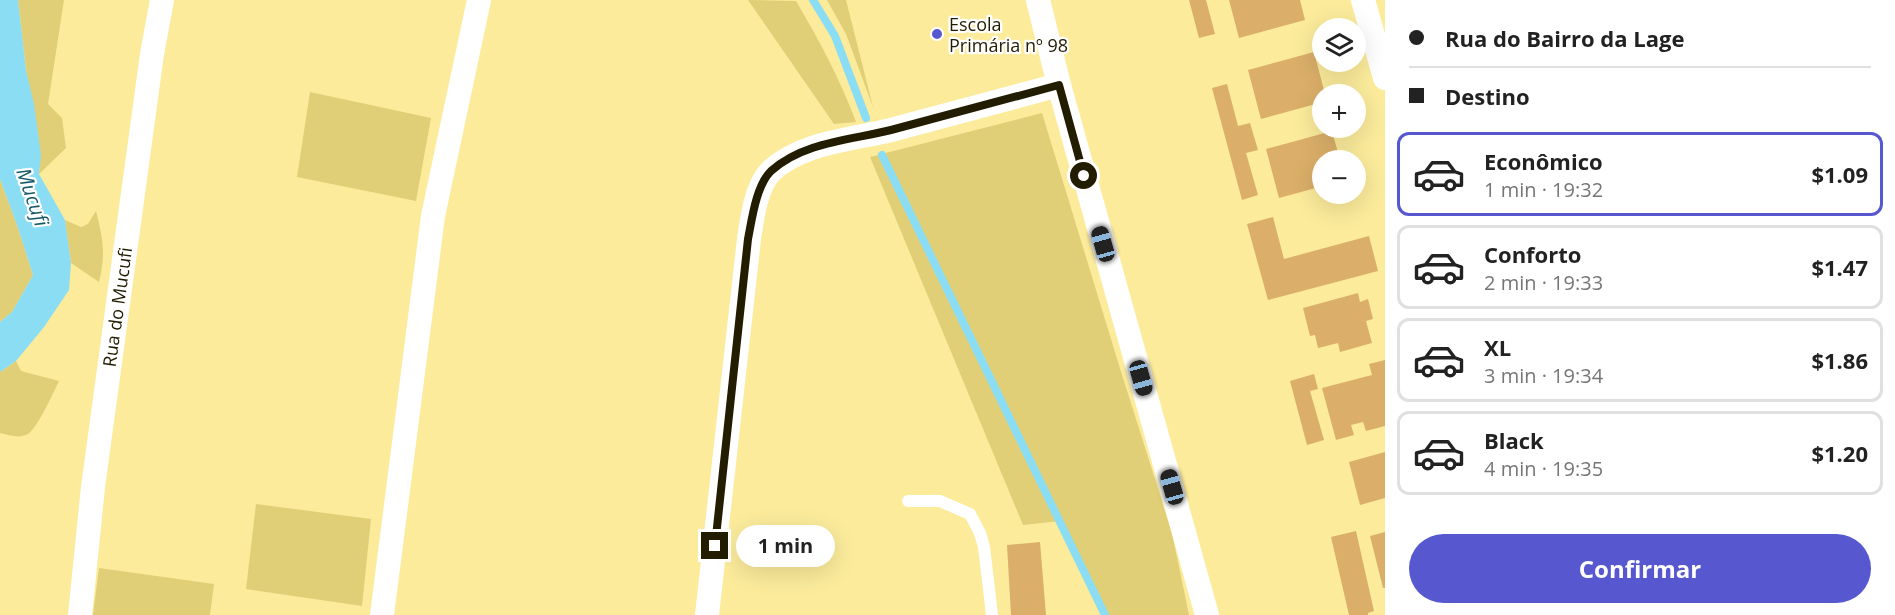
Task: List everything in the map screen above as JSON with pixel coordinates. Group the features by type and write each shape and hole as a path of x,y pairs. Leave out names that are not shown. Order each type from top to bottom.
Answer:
{"street":[{"name":"Rua do Mucufi","path":"80,615 93,487 152,54 162,0"},
{"path":"382,615 433,216 480,0"},
{"path":"1038,0 1059,85 1207,615"},
{"path":"1363,0 1385,78"},
{"path":"708,615 748,239 756,199 769,173 790,156 813,148 1059,85"}],"lane":[{"path":"908,501 940,501 970,514 984,547 992,615"}],"shaded area":[{"path":"18,0 64,0 48,104 62,118 66,148 39,174 38,134 26,69"},
{"path":"748,0 796,1 829,60 856,122 834,124"},
{"path":"827,0 846,0 873,107 846,34"},
{"path":"310,92 431,118 416,201 297,177"},
{"path":"1042,113 1172,533 1189,615 1105,615 1060,521 1023,525 870,157"},
{"path":"0,179 33,275 12,312 0,322"},
{"path":"96,211 103,246 99,282 71,263 65,220 81,227 88,224"},
{"path":"16,361 21,371 59,381 32,430 25,435 10,436 0,433 0,372"},
{"path":"256,504 371,519 362,606 246,589"},
{"path":"99,568 214,584 210,615 93,615"}],"water":[{"name":"Mucufi","path":"0,0 18,0 26,70 34,104 41,155 39,174 65,220 71,263 69,290 44,327 16,361 0,372 0,322 12,312 33,275 0,179"}],"building":[{"path":"1189,0 1206,0 1215,34 1199,38"},
{"path":"1229,0 1300,0 1305,20 1239,38"},
{"path":"1312,53 1312,72 1319,72 1322,84 1312,84 1312,105 1261,119 1248,70"},
{"path":"1227,84 1238,126 1250,123 1258,150 1246,153 1258,195 1242,200 1212,88"},
{"path":"1312,136 1334,138 1337,150 1312,150 1312,189 1279,198 1266,149"},
{"path":"1273,217 1284,259 1369,236 1378,271 1268,300 1247,224"},
{"path":"1358,293 1360,302 1368,299 1373,319 1366,321 1372,343 1340,352 1338,343 1318,348 1315,335 1310,336 1303,308"},
{"path":"1385,360 1385,426 1366,431 1363,422 1351,425 1354,435 1336,440 1322,388 1372,375 1369,364"},
{"path":"1314,374 1318,389 1310,391 1324,440 1307,445 1290,381"},
{"path":"1385,452 1385,498 1360,505 1349,462"},
{"path":"1356,531 1374,611 1368,615 1349,615 1331,537"},
{"path":"1385,532 1385,588 1383,588 1370,536"},
{"path":"1040,542 1046,615 1011,615 1007,545"}],"waterway":[{"path":"813,0 835,36 866,118"},
{"path":"882,155 1105,615"}],"place":[{"name":"Escola Primária nº 98","path":"937,34"}],"route":[{"path":"715,546 748,239 756,199 769,173 790,156 813,148 1059,85 1084,176"}]}
